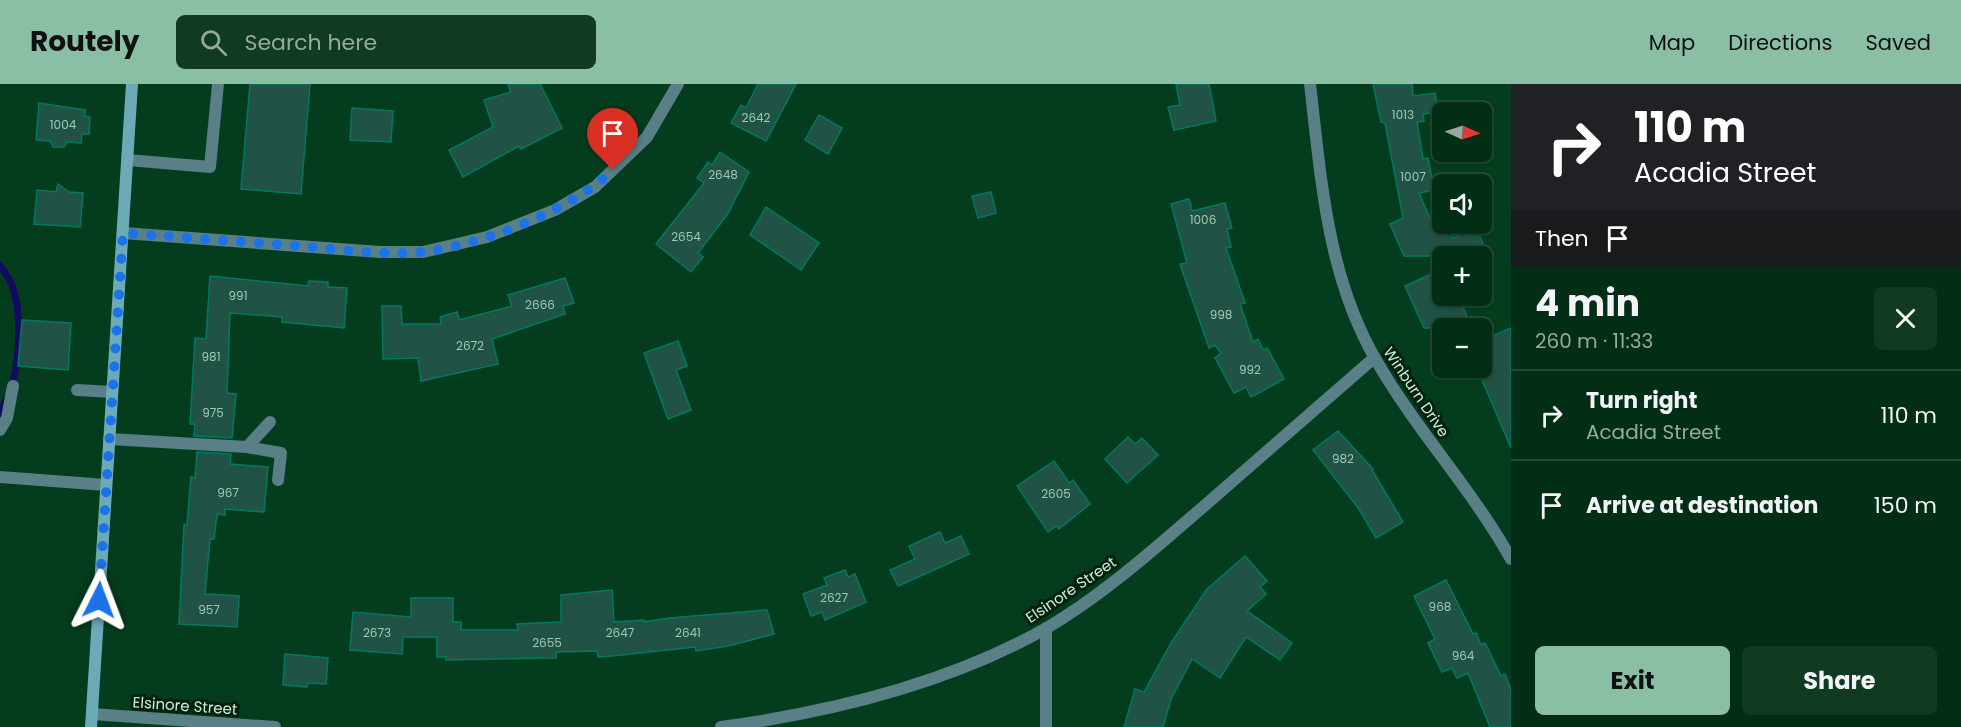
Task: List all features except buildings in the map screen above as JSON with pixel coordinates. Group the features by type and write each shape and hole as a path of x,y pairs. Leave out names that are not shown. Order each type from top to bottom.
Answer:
{"main road":[{"path":"92,721 132,84"}],"street":[{"path":"128,160 210,167 218,84"},
{"path":"123,233 380,252 423,252 487,237 555,210 595,187 647,137 678,84"},
{"name":"Winburn Drive","path":"1310,84 1328,230 1347,297 1374,358 1402,403 1493,527 1511,560"},
{"name":"Elsinore Street","path":"721,727 769,720 879,695 973,664 1046,628 1132,568 1374,358"},
{"path":"0,430 7,418 13,386"},
{"path":"77,390 112,392"},
{"path":"247,447 270,422"},
{"path":"109,439 247,447 281,453 278,480"},
{"path":"0,477 106,485"},
{"path":"1046,628 1046,727"},
{"name":"Elsinore Street","path":"92,721 275,727"}],"waterway":[{"path":"0,265 12,285 18,310 18,350 12,387"},
{"path":"0,414 6,400"}],"route":[{"path":"99,600 123,233 380,252 423,252 487,237 555,210 595,187 613,170"}]}
